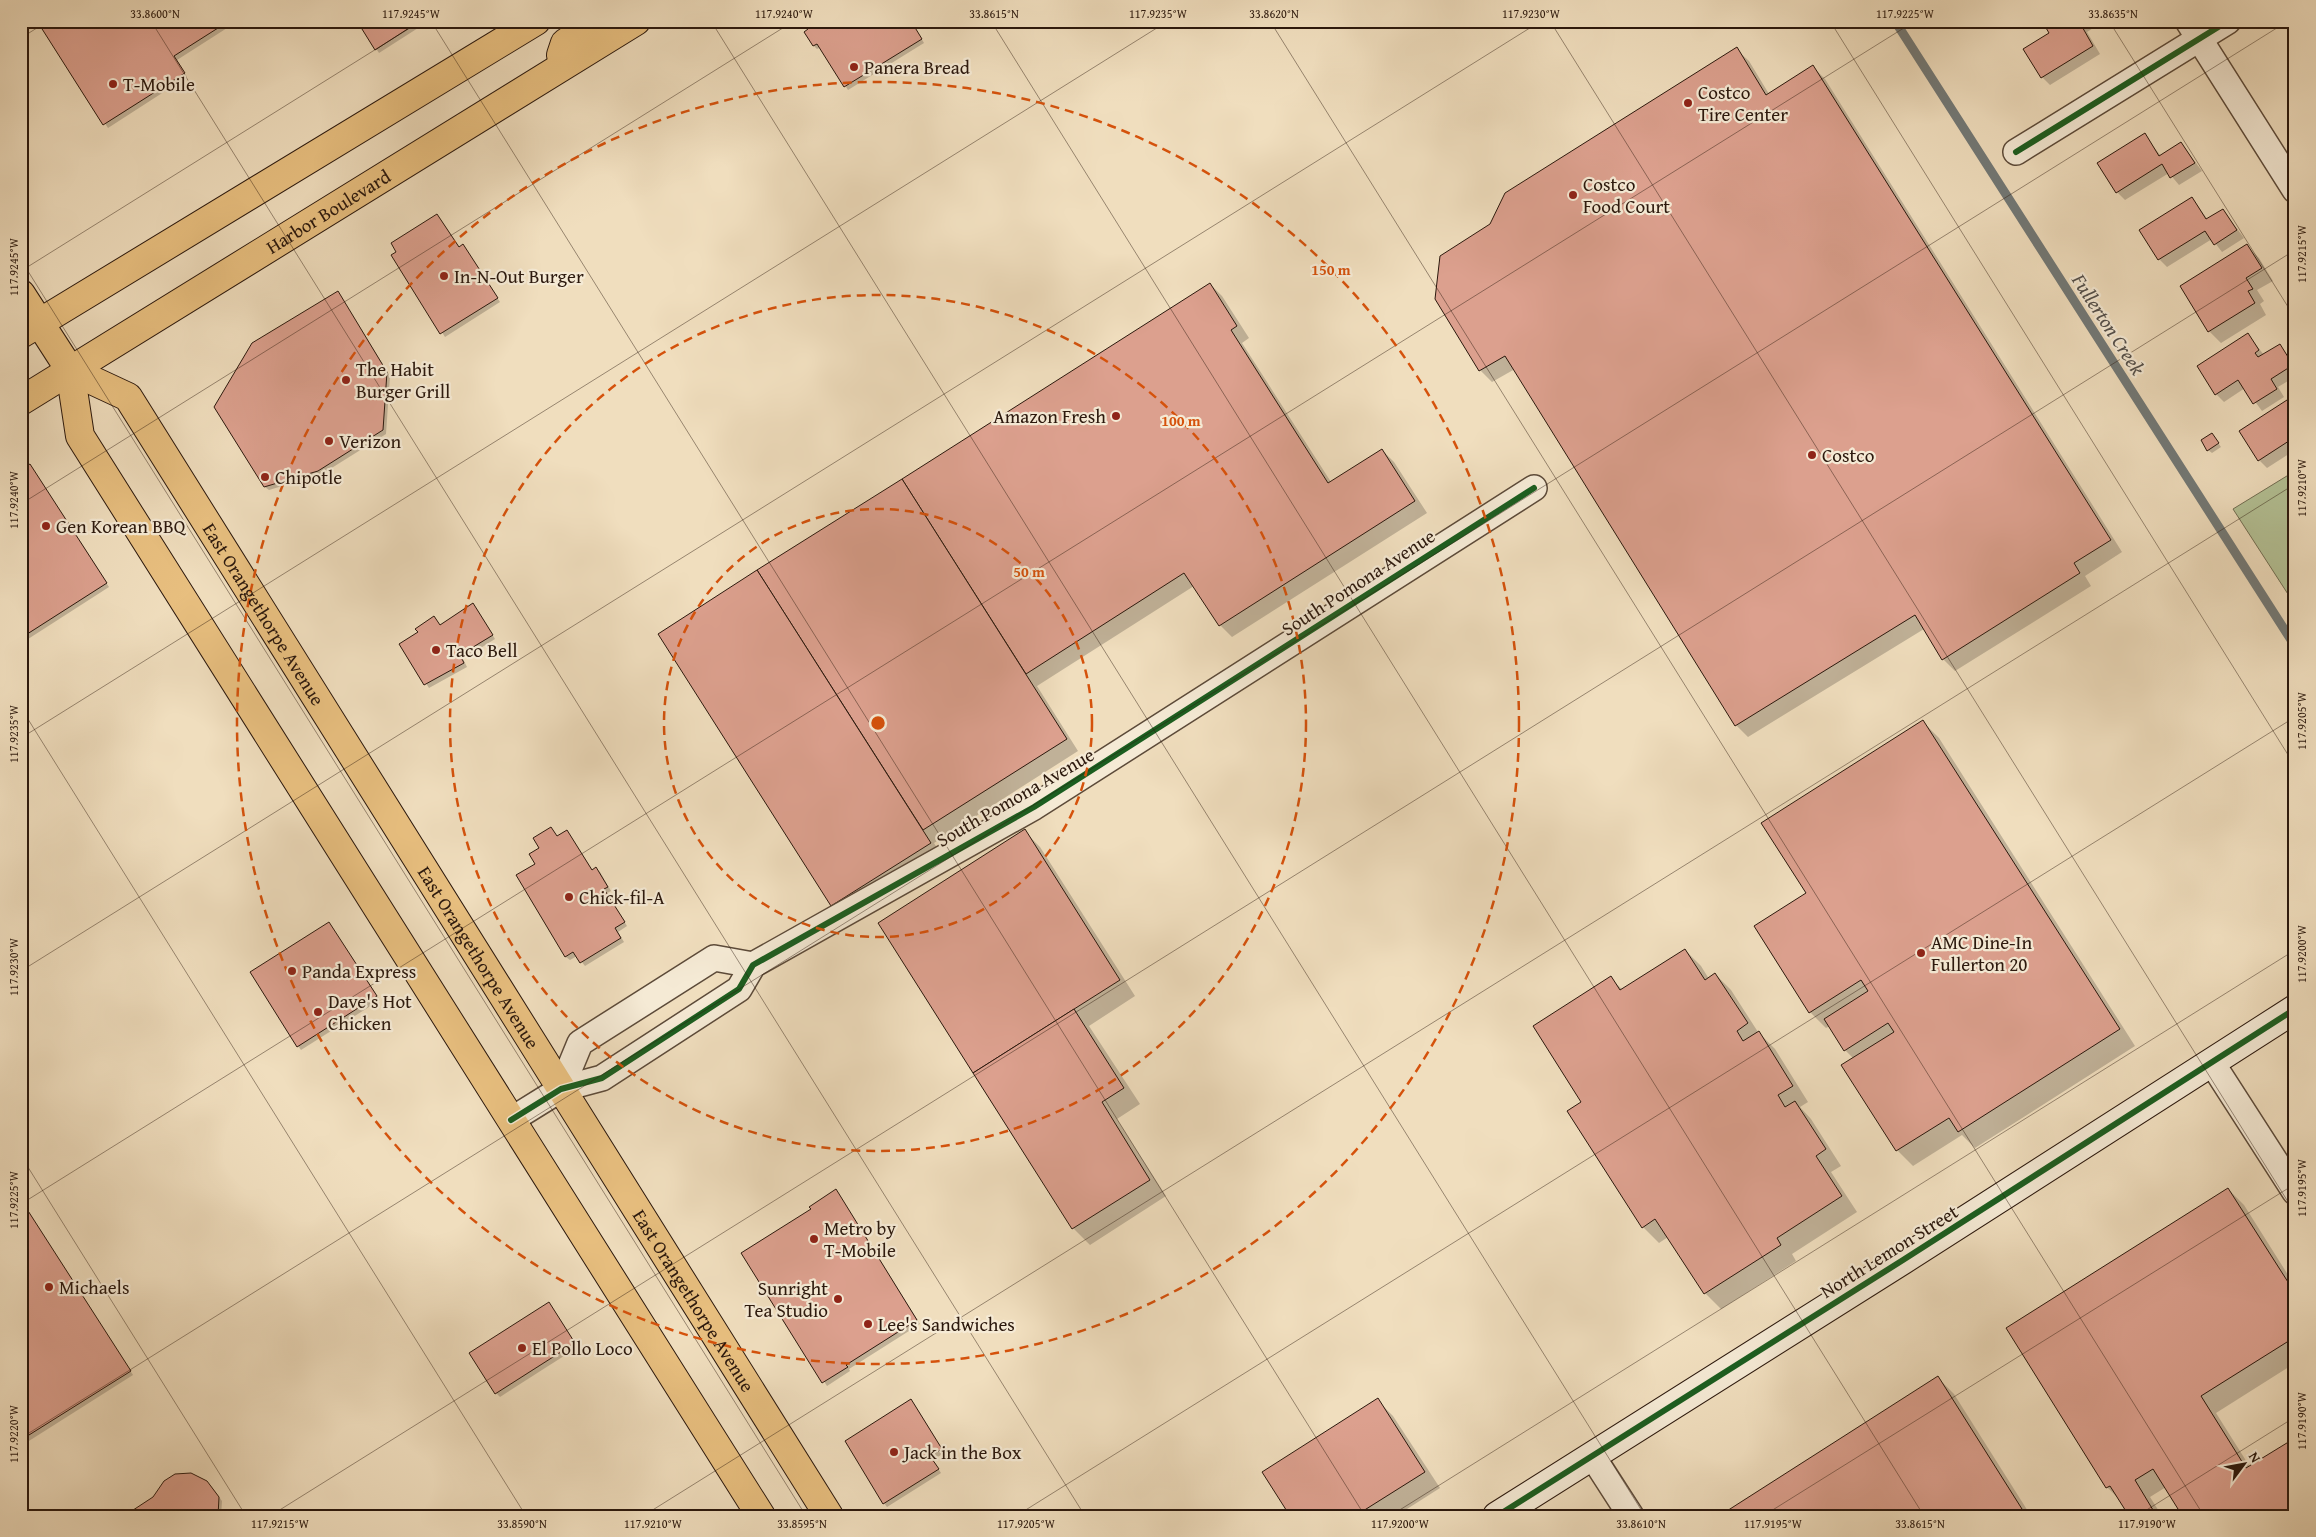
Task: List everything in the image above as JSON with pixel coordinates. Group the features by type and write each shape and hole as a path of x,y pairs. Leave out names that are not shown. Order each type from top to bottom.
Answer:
{"main road":[{"path":"30,328 536,21"},
{"path":"555,71 565,44 597,21"},
{"name":"Harbor Boulevard","path":"21,401 636,21"},
{"path":"21,294 30,328 70,370 80,436 761,1516"},
{"name":"East Orangethorpe Avenue","path":"70,370 128,398 829,1516"}],"street":[{"path":"2016,152 2194,30 2228,21"},
{"path":"2194,30 2295,190"},
{"name":"South Pomona Avenue","path":"753,965 1034,807 1534,488"},
{"path":"511,1120 561,1089 602,1078 739,989 753,965 714,958 580,1043 561,1089"},
{"name":"North Lemon Street","path":"1497,1516 1593,1457 2295,1009"},
{"path":"2212,1062 2295,1192"},
{"path":"1593,1457 1631,1516"}],"green space":[{"path":"2295,471 2295,605 2233,509"}],"building":[{"path":"37,21 229,21 174,56 185,73 103,125"},
{"path":"357,21 420,21 375,50"},
{"name":"Panera Bread","path":"803,21 911,21 922,39 844,87 817,44 813,46 804,32 808,29"},
{"path":"2042,21 2083,21 2080,23 2093,46 2041,78 2023,49 2049,33"},
{"name":"Costco","path":"1737,47 1766,95 1813,65 2111,540 2074,563 2080,573 1942,660 1915,615 1735,726 1505,356 1479,371 1435,299 1440,256 1490,224 1505,193"},
{"path":"2145,133 2159,156 2181,142 2195,163 2170,178 2162,164 2116,193 2097,163"},
{"path":"2192,197 2206,219 2223,209 2237,230 2214,245 2205,231 2158,260 2139,230"},
{"name":"In-N-Out Burger","path":"437,214 459,247 463,244 498,298 440,334 391,255 396,252 391,243"},
{"path":"2247,244 2262,268 2246,278 2253,289 2248,291 2255,303 2208,332 2180,286"},
{"path":"1210,283 1237,326 1231,330 1328,483 1382,449 1415,501 1219,626 1184,573 1026,674 902,479"},
{"path":"338,291 387,372 383,430 318,471 264,487 214,407 252,343"},
{"path":"2248,333 2259,350 2255,353 2258,357 2280,344 2293,365 2271,379 2277,389 2253,404 2238,380 2215,395 2197,366"},
{"path":"2287,400 2295,413 2295,437 2258,461 2239,431"},
{"path":"2212,433 2219,443 2207,451 2201,440"},
{"name":"Gen Korean BBQ","path":"30,464 107,583 21,638 21,469"},
{"path":"902,479 1067,739 923,830 757,570"},
{"path":"757,570 931,843 831,906 658,634"},
{"name":"Taco Bell","path":"473,603 493,635 460,655 464,663 424,685 399,644 418,632 415,629 434,616 440,625"},
{"name":"AMC Dine-In Fullerton 20","path":"1923,720 2120,1029 1958,1132 1949,1118 1896,1151 1841,1065 1894,1032 1888,1023 1844,1051 1824,1019 1868,991 1861,980 1809,1013 1754,926 1806,893 1761,823"},
{"name":"Chick-fil-A","path":"551,827 557,836 567,830 592,870 596,867 608,887 604,889 625,922 615,928 621,938 580,963 573,952 565,957 516,875 535,864 529,854 539,848 533,838"},
{"path":"1025,829 1120,980 973,1073 878,923"},
{"path":"329,922 377,996 297,1047 250,972"},
{"path":"1685,949 1705,980 1715,973 1748,1023 1737,1031 1743,1041 1759,1031 1793,1086 1778,1095 1785,1107 1795,1101 1826,1149 1816,1156 1842,1196 1777,1238 1781,1245 1704,1294 1655,1219 1642,1228 1567,1111 1581,1102 1533,1026 1611,976 1620,990"},
{"path":"1074,1009 1124,1088 1102,1102 1150,1180 1072,1229 973,1073"},
{"path":"2228,1188 2295,1293 2295,1337 2201,1396 2246,1468 2295,1438 2295,1516 2174,1516 2172,1513 2178,1509 2153,1469 2135,1480 2153,1510 2144,1516 2129,1516 2110,1486 2106,1488 2006,1328"},
{"path":"836,1189 917,1320 846,1365 848,1367 822,1383 741,1253 811,1209 809,1207"},
{"name":"Michaels","path":"23,1203 131,1371 21,1440 21,1204"},
{"name":"El Pollo Loco","path":"549,1302 575,1343 495,1394 469,1353"},
{"path":"1938,1376 2022,1509 2011,1516 1719,1516"},
{"path":"1378,1398 1425,1472 1355,1516 1290,1516 1262,1472"},
{"name":"Jack in the Box","path":"911,1399 942,1449 930,1456 939,1469 883,1504 845,1441"},
{"path":"191,1473 207,1481 219,1497 218,1516 124,1516 153,1497 164,1481 175,1474"}],"waterway":[{"name":"Fullerton Creek","path":"1895,21 2295,646"}],"cycle path":[{"path":"2016,152 2228,21"},
{"path":"511,1120 561,1089 602,1078 739,989 753,965 1034,807 1534,488"},
{"path":"1497,1516 1903,1260 2295,1009"}],"place":[{"name":"Panera Bread","path":"854,67"},
{"name":"T-Mobile","path":"113,84"},
{"name":"Costco Tire Center","path":"1688,103"},
{"name":"Costco Food Court","path":"1573,195"},
{"name":"In-N-Out Burger","path":"444,276"},
{"name":"The Habit Burger Grill","path":"346,380"},
{"name":"Amazon Fresh","path":"1116,416"},
{"name":"Verizon","path":"329,441"},
{"name":"Costco","path":"1812,455"},
{"name":"Chipotle","path":"265,477"},
{"name":"Gen Korean BBQ","path":"46,526"},
{"name":"Taco Bell","path":"436,650"},
{"name":"Chick-fil-A","path":"569,897"},
{"name":"AMC Dine-In Fullerton 20","path":"1921,953"},
{"name":"Panda Express","path":"292,971"},
{"name":"Dave's Hot Chicken","path":"318,1012"},
{"name":"Metro by T-Mobile","path":"814,1239"},
{"name":"Michaels","path":"49,1287"},
{"name":"Sunright Tea Studio","path":"838,1299"},
{"name":"Lee's Sandwiches","path":"868,1324"},
{"name":"El Pollo Loco","path":"522,1348"},
{"name":"Jack in the Box","path":"894,1452"}]}
